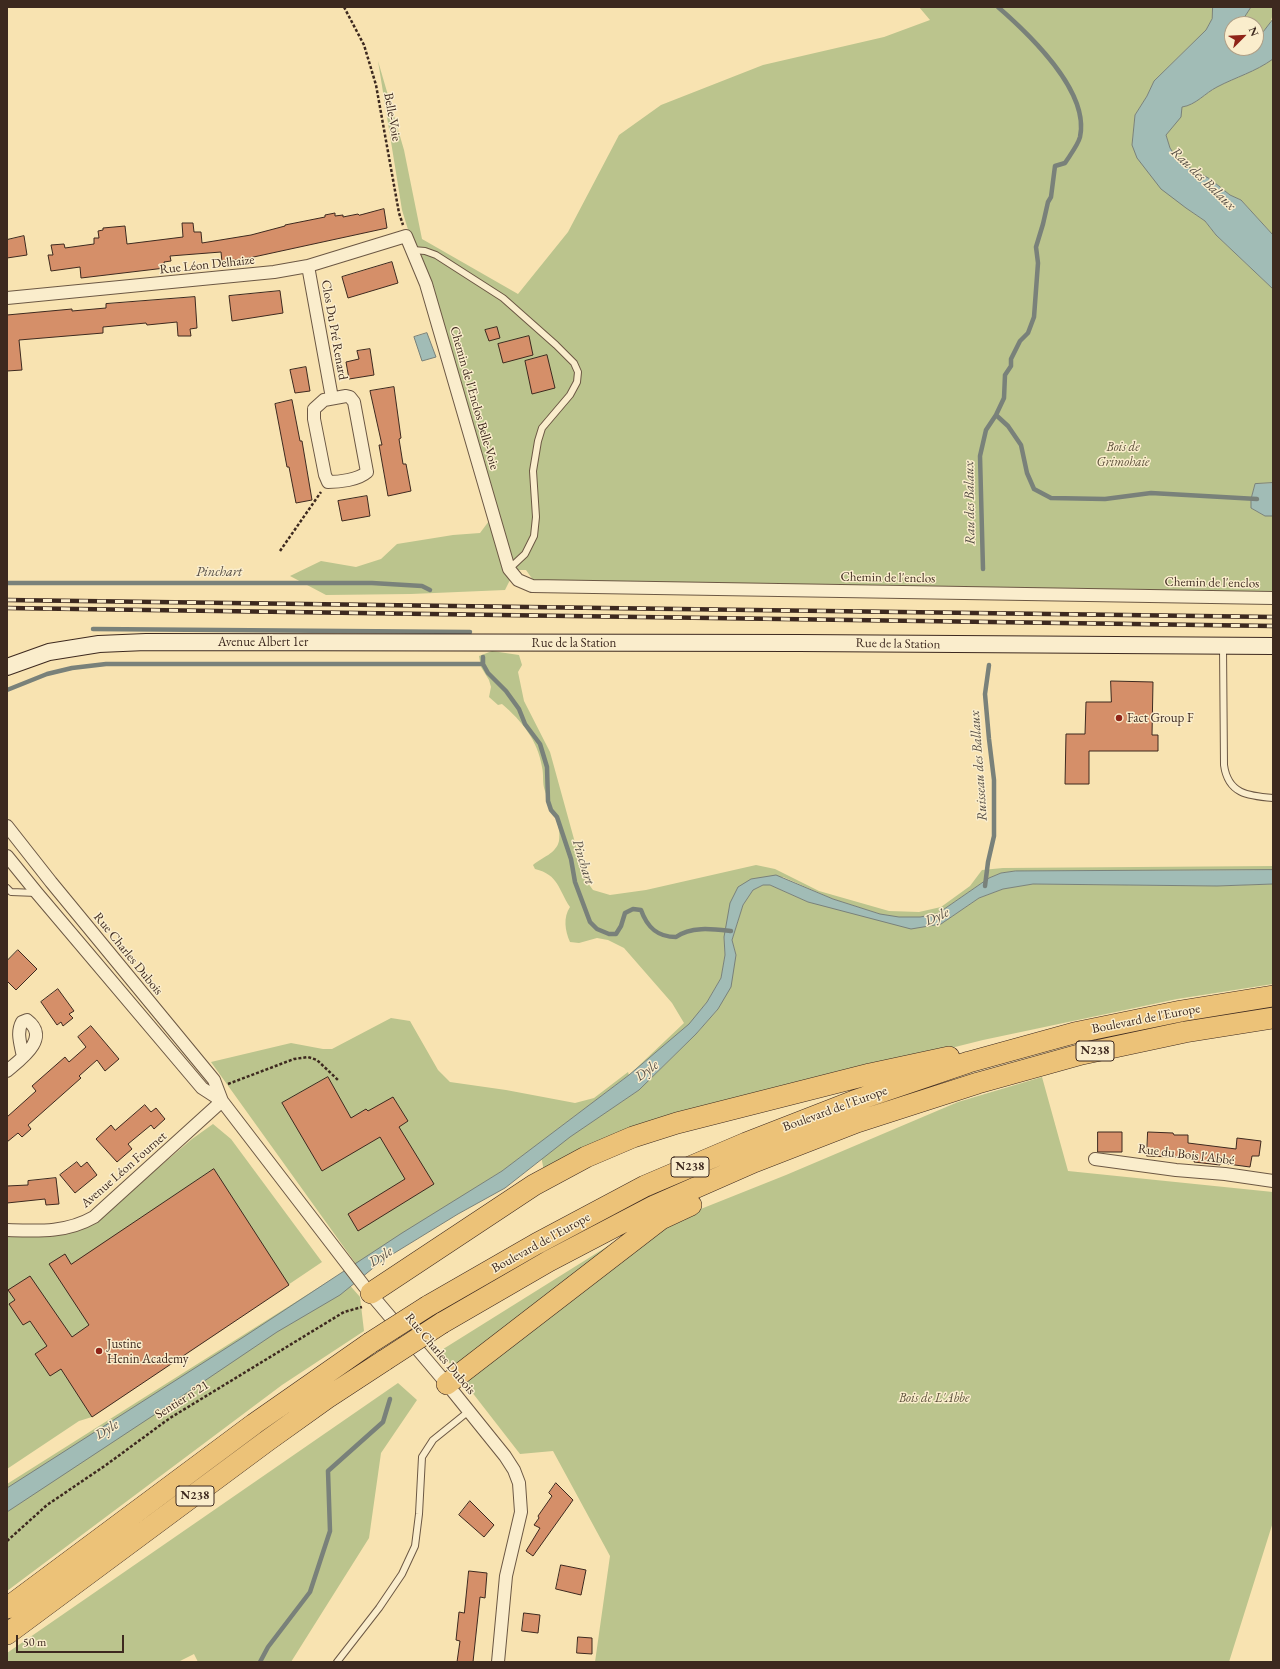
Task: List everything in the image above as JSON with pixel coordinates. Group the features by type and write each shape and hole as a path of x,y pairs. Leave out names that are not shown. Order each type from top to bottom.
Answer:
{"highway":[{"name":"Boulevard de l'Europe","path":"7,1608 254,1424 370,1344 428,1306 536,1244 645,1186 746,1143 854,1101 969,1062 1074,1033 1181,1011 1273,996"},
{"name":"Boulevard de l'Europe","path":"7,1634 327,1398 442,1323 548,1261 647,1210 754,1162 857,1122 978,1083 1082,1054 1185,1032 1273,1018"},
{"path":"372,1295 534,1185 586,1157 633,1137 677,1123 948,1056 969,1062"},
{"path":"447,1384 661,1219 738,1183 754,1162"}],"main road":[{"name":"Avenue Albert 1er","path":"7,667 49,652 99,644 138,642 523,643"},
{"name":"Rue de la Station","path":"523,643 1273,646"}],"street":[{"name":"Chemin de l'Enclos Belle-Voie","path":"406,236 422,271 460,406 509,569"},
{"name":"Rue Léon Delhaize","path":"7,298 244,276 308,266 406,236"},
{"name":"Clos Du Pré Renard","path":"308,266 332,398"},
{"name":"Clos Du Pré Renard","path":"346,396 350,397 354,402 367,472 362,476 328,482 325,475 314,419 314,408 324,400 332,398 346,396"},
{"name":"Chemin de l'enclos","path":"509,569 514,577 523,583 540,586 1273,598"},
{"name":"Rue Charles Dubois","path":"7,826 51,882 214,1080 220,1096 346,1262 447,1384 514,1470 520,1483 521,1512 506,1576 498,1662"},
{"name":"Rue Charles Dubois","path":"7,856 37,894 202,1088 220,1096"},
{"path":"37,894 51,882"},
{"path":"7,1071 23,1057"},
{"name":"Avenue Léon Fournet","path":"7,1230 61,1229 71,1227 94,1217 220,1096"},
{"name":"Rue du Bois l'Abbé","path":"1095,1159 1273,1181"}],"lane":[{"path":"413,250 426,251 436,255 502,298 556,345 574,363 578,372 577,382 570,396 542,428 538,441 534,471 536,517 534,536 525,554 509,569"},
{"path":"1223,646 1225,775 1229,782 1243,794 1273,798"},
{"path":"7,888 11,892 37,894"},
{"path":"337,1662 402,1574 415,1546 419,1514 422,1457 433,1440 468,1411"}],"path":[{"name":"Belle-Voie","path":"344,7 364,45 376,86 399,212 406,236"},
{"path":"280,552 328,482"},
{"path":"220,1096 231,1082 287,1061 308,1057 317,1060 338,1080"},
{"name":"Sentier n°21","path":"7,1541 47,1505 106,1465 182,1410 344,1312 356,1307 372,1308 372,1295"}],"green space":[{"name":"Bois de Grimohaie","path":"919,7 1213,7 1212,19 1206,30 1154,81 1147,96 1135,115 1132,145 1186,208 1205,221 1216,235 1273,289 1273,483 1255,484 1251,499 1251,508 1265,516 1273,516 1273,592 533,580 526,570 515,570 505,590 411,594 326,595 290,576 321,561 356,567 381,559 397,544 453,535 480,533 495,513 402,210 378,61 404,150 422,239 518,294 568,232 619,135 661,105 763,65 884,37 930,20"},
{"path":"1251,7 1273,7 1271,20 1264,30 1264,16 1245,16"},
{"path":"1273,59 1273,235 1241,200 1230,195 1210,179 1187,166 1176,157 1170,148 1166,135 1173,126 1182,107 1192,104 1217,87 1266,64"},
{"path":"492,651 519,655 522,665 518,672 524,701 550,752 585,879 593,890 610,895 646,890 756,865 775,869 819,891 889,911 919,912 941,907 970,886 982,870 1003,868 1273,866 1273,870 1015,871 1001,873 989,878 937,914 920,917 899,917 880,914 833,899 783,877 751,879 724,937 725,955 721,978 707,1002 690,1024 629,1075 684,1023 672,1003 624,948 608,940 597,938 579,943 570,942 567,933 566,915 570,907 553,879 549,875 535,869 533,865 552,852 559,841 559,829 544,788 543,770 540,758 533,740 516,717 502,704 498,705 489,697 491,687 489,680 481,667 479,656"},
{"path":"1033,884 1217,886 1273,884 1273,984 1177,999 983,1040 867,1069 544,1171 541,1156 639,1090 696,1034 718,1009 736,955 732,940 743,905 753,890 763,885 770,885 808,902 941,924 979,898 1003,889"},
{"path":"391,1018 410,1021 438,1070 450,1082 506,1090 575,1103 594,1098 628,1072 629,1075 502,1171 356,1264 211,1062 291,1043 323,1049 332,1049"},
{"name":"Bois de L'Abbe","path":"1042,1077 1068,1171 1273,1192 1273,1522 1229,1662 595,1662 610,1556 553,1451 520,1454 440,1351 608,1246 786,1175 958,1102"},
{"name":"Justine Henin Academy","path":"213,1124 231,1139 322,1262 92,1417 79,1421 7,1469 7,1236 49,1237 66,1233 102,1216 192,1139"},
{"path":"340,1274 360,1297 364,1331 282,1385 7,1591 7,1484"},
{"path":"398,1383 417,1400 381,1453 369,1538 291,1662 198,1662 194,1654 178,1662 7,1662 7,1653"}],"water":[{"path":"1213,7 1251,7 1245,16 1224,16 1224,56 1264,56 1264,31 1273,19 1273,59 1266,64 1208,92 1192,104 1182,107 1181,117 1166,135 1170,148 1176,157 1187,166 1210,179 1230,195 1241,200 1273,235 1273,289 1216,235 1205,221 1161,189 1137,158 1132,145 1135,115 1147,96 1154,81 1206,30 1212,19"},
{"path":"427,333 436,357 422,361 414,337"},
{"path":"1273,483 1273,516 1265,516 1251,508 1251,499 1255,484"},
{"name":"Dyle","path":"1273,870 1273,884 1217,886 1033,884 1003,889 979,898 941,924 911,929 808,902 770,885 763,885 753,890 743,905 732,940 736,955 731,987 718,1009 696,1034 639,1090 570,1137 505,1188 458,1214 383,1260 340,1295 277,1332 7,1512 7,1488 242,1338 402,1233 502,1171 629,1075 689,1024 707,1002 721,978 725,955 724,937 730,903 738,887 751,879 776,875 833,899 880,914 899,917 920,917 937,914 989,878 1001,873 1015,871"}],"building":[{"path":"384,209 387,228 249,258 222,262 221,252 170,256 171,261 164,262 165,268 81,278 80,267 51,271 48,255 53,255 51,245 64,244 65,248 94,244 94,238 99,238 98,231 103,230 103,228 125,226 127,244 183,237 182,223 193,223 194,232 201,232 202,243 251,235 285,225 325,217 325,215 335,213 335,216 343,215 343,217"},
{"path":"24,236 27,255 7,258 7,240"},
{"path":"392,262 398,283 348,298 342,277"},
{"path":"280,291 283,313 232,321 229,296"},
{"path":"195,297 197,328 190,329 191,336 178,336 177,322 103,327 103,333 19,340 22,370 7,371 7,315 72,309 72,311 106,308 106,304"},
{"path":"497,327 500,338 489,341 485,330"},
{"path":"529,336 533,355 503,363 498,344"},
{"path":"370,349 374,375 349,379 346,362 359,359 357,351"},
{"path":"547,355 555,388 532,394 525,361"},
{"path":"306,367 310,391 295,393 290,370"},
{"path":"394,387 403,464 406,464 411,491 388,496 379,445 382,445 370,391"},
{"path":"292,400 300,441 302,441 312,500 296,503 289,467 287,467 275,404"},
{"path":"367,496 370,516 342,521 338,501"},
{"name":"Fact Group F","path":"1111,681 1153,682 1152,735 1158,735 1158,751 1089,751 1089,784 1065,784 1066,734 1085,734 1086,702 1111,702"},
{"path":"18,950 37,969 16,990 7,981 7,961"},
{"path":"58,989 74,1011 69,1014 73,1018 63,1026 61,1022 57,1025 41,1002"},
{"path":"91,1026 119,1059 105,1071 97,1060 79,1076 81,1078 28,1125 31,1129 22,1137 18,1133 7,1142 7,1117 36,1091 32,1086 65,1057 69,1062 86,1047 78,1037"},
{"path":"328,1077 351,1118 366,1109 368,1111 393,1097 408,1121 399,1127 434,1184 358,1231 348,1214 405,1179 380,1137 322,1171 282,1103"},
{"path":"145,1105 151,1112 156,1108 165,1119 154,1129 151,1125 128,1144 132,1149 117,1162 96,1139 111,1125 115,1130"},
{"path":"1098,1132 1122,1132 1122,1152 1098,1152"},
{"path":"1148,1132 1188,1135 1188,1143 1236,1149 1237,1138 1261,1141 1259,1156 1252,1156 1250,1167 1220,1163 1220,1165 1194,1162 1195,1158 1147,1156"},
{"path":"77,1162 81,1167 87,1162 97,1175 75,1193 60,1175"},
{"name":"Justine Henin Academy","path":"214,1169 289,1285 92,1417 61,1369 50,1376 35,1354 47,1346 30,1321 23,1325 9,1304 15,1300 8,1290 30,1276 72,1337 89,1325 49,1264 65,1254 71,1264"},
{"path":"56,1178 59,1204 46,1205 45,1199 7,1203 7,1186 28,1185 28,1181"},
{"path":"556,1483 573,1500 533,1556 526,1551 540,1528 534,1525 539,1518 538,1516 552,1496 549,1493"},
{"path":"470,1501 494,1525 484,1537 459,1515"},
{"path":"561,1565 586,1570 581,1595 556,1589"},
{"path":"469,1571 487,1573 485,1598 480,1597 473,1662 457,1662 460,1641 456,1640 459,1612 464,1613"},
{"path":"524,1613 540,1615 538,1633 522,1631"},
{"path":"578,1637 592,1638 592,1654 577,1653"}],"waterway":[{"name":"Rau des Balaux","path":"996,415 1004,398 1005,375 1011,366 1011,359 1020,341 1028,333 1034,317 1038,263 1036,247 1048,202 1051,197 1055,166 1065,163 1076,147 1080,137 1081,120 1076,102 1067,83 1054,65 1025,32 998,7"},
{"name":"Rau des Balaux","path":"983,569 980,456 986,430 996,415 1008,426 1021,445 1027,473 1034,489 1051,498 1105,499 1151,493 1257,499"},
{"name":"Pinchart","path":"7,583 372,583 422,586 430,590"},
{"path":"93,629 470,632"},
{"name":"Pinchart","path":"483,657 483,664 488,673 506,691 519,709 525,724 540,744 547,767 548,801 551,810 557,817 571,859 575,882 590,922 597,929 609,934 616,934 621,926 625,913 633,909 641,910 646,921 654,930 669,937 676,937 688,931 702,929 731,931"},
{"path":"7,690 47,674 72,668 106,664 483,664"},
{"name":"Ruisseau des Ballaux","path":"985,886 988,862 994,836 994,780 985,694 989,665"},
{"path":"260,1662 268,1647 310,1592 330,1531 328,1471 383,1422 390,1399"}],"railway":[{"path":"7,600 1273,617"},
{"path":"7,608 1273,626"}],"place":[{"name":"Fact Group F","path":"1119,718"},
{"name":"Justine Henin Academy","path":"99,1351"}]}
